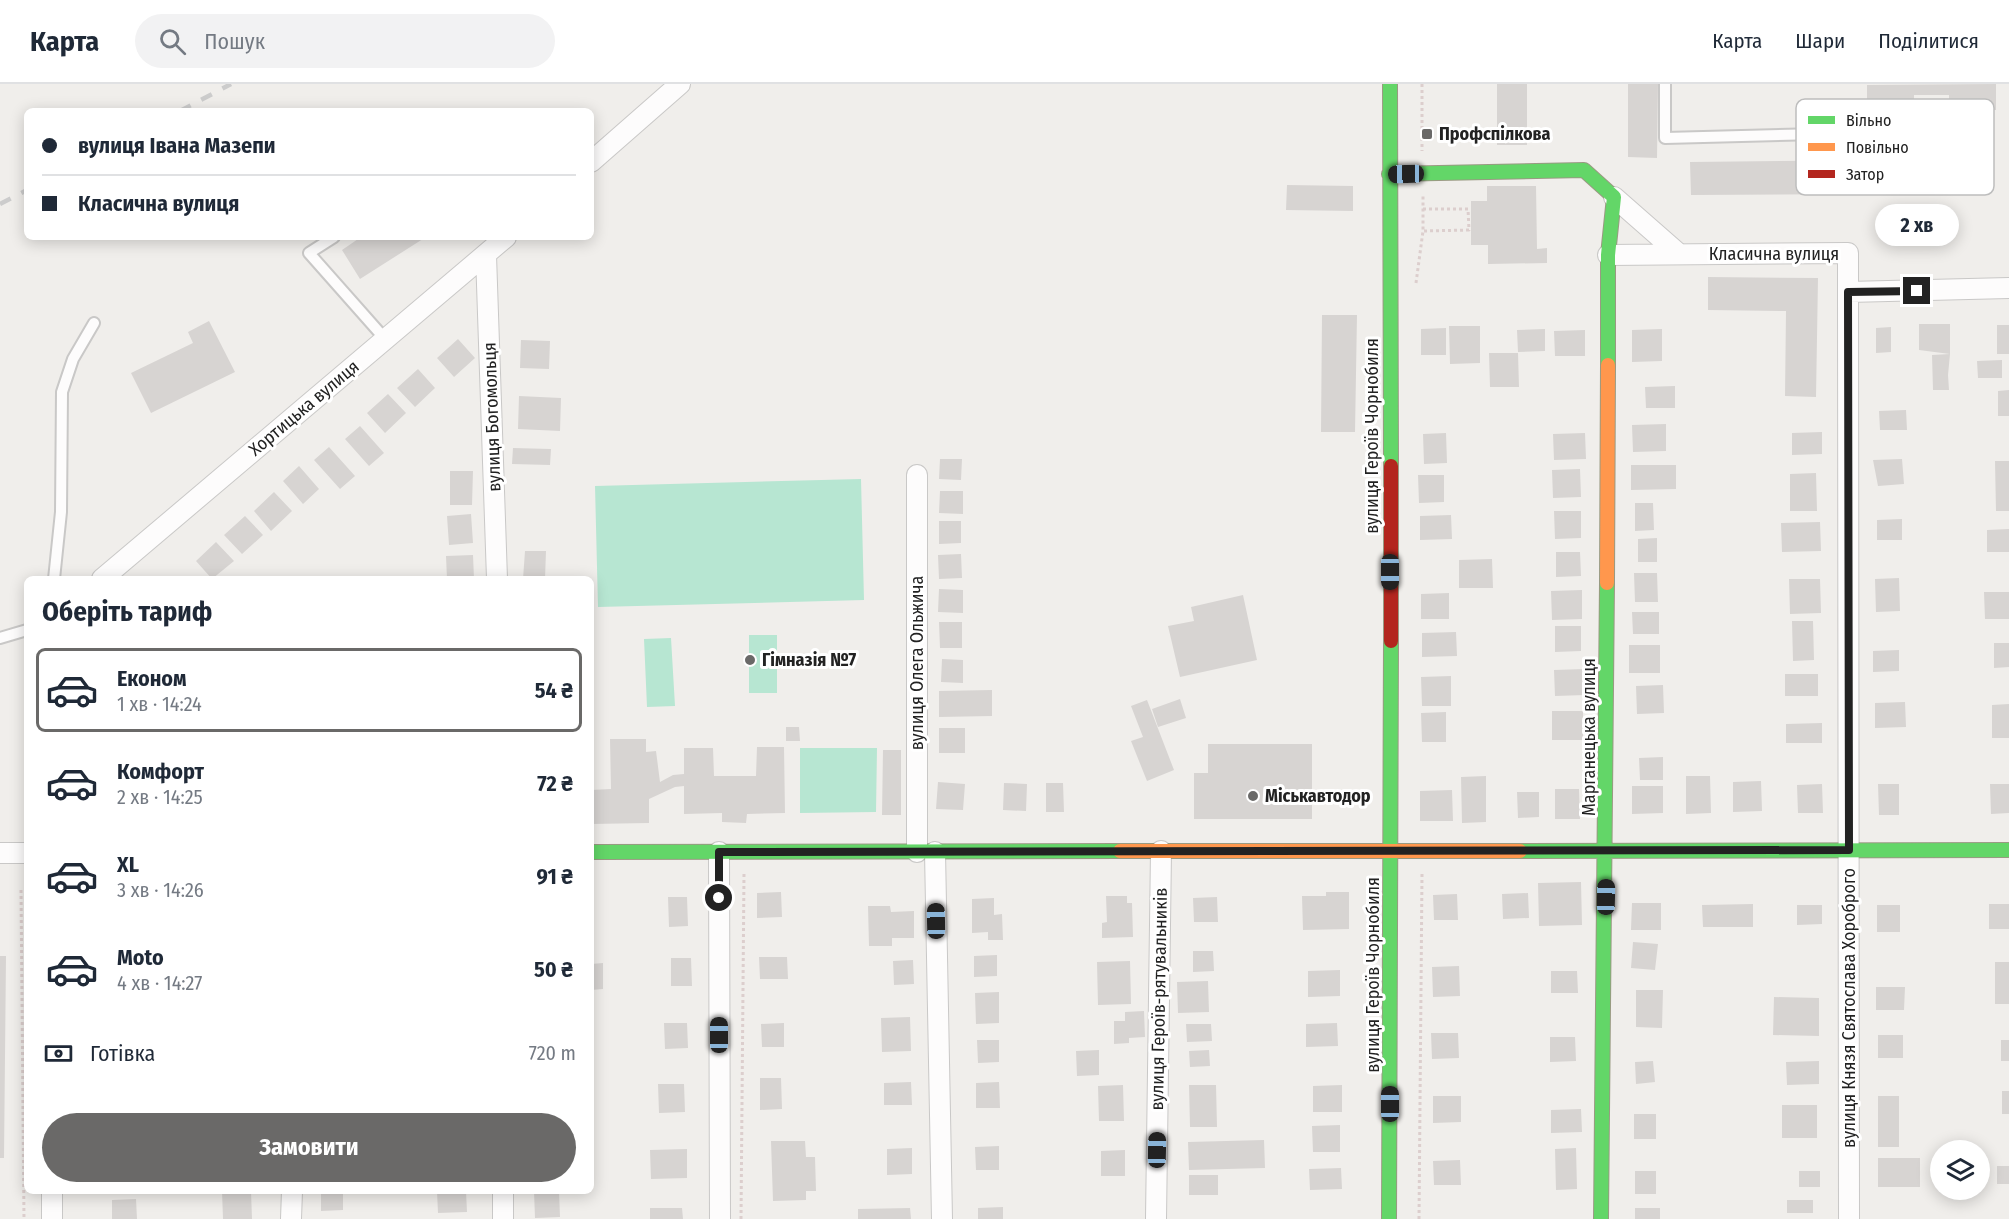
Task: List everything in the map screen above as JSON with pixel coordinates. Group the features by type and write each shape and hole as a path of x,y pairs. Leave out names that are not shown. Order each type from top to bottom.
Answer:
{"street":[{"path":"594,159 680,84"},
{"name":"вулиця Героїв Чорнобиля","path":"1389,1219 1392,851 1390,84"},
{"path":"1389,174 1584,170 1679,254"},
{"name":"Марганецька вулиця","path":"1601,1219 1606,850 1608,255 1614,197"},
{"name":"Хортицька вулиця","path":"106,576 503,240"},
{"name":"Класична вулиця","path":"1608,255 1848,253 1848,292"},
{"name":"вулиця Богомольця","path":"486,255 497,576"},
{"path":"1848,292 2009,288"},
{"name":"вулиця Князя Святослава Хороброго","path":"1848,292 1849,1219"},
{"name":"вулиця Олега Ольжича","path":"917,475 926,852 942,1219"},
{"path":"594,852 2009,850"},
{"name":"вулиця Героїв-рятувальників","path":"1156,1219 1161,851"},
{"path":"719,852 720,1219"},
{"path":"0,853 24,853"},
{"path":"52,1194 52,1219"},
{"path":"291,1219 292,1194"},
{"path":"502,1194 503,1219"}],"lane":[{"path":"1665,84 1665,138 1796,135"},
{"path":"329,240 309,253 386,340"},
{"path":"54,576 61,512 62,392 73,359 94,323"},
{"path":"0,638 24,631"}],"path":[{"path":"1413,293 1424,231 1422,84"},
{"path":"1423,209 1468,209 1469,230 1424,231"},
{"path":"1419,1219 1422,851"},
{"path":"741,1219 744,852"},
{"path":"21,890 24,1219"}],"green space":[{"path":"861,479 864,600 598,607 595,486"},
{"path":"749,635 777,635 777,693 749,693"},
{"path":"671,638 675,706 647,707 644,639"},
{"path":"800,748 877,748 876,812 800,813"}],"building":[{"path":"1497,84 1527,84 1527,145 1497,145"},
{"path":"1628,84 1658,84 1657,158 1628,157"},
{"path":"1996,84 1996,110 1994,110 1994,99 1949,99 1949,95 1914,95 1914,99 1867,99 1867,85"},
{"path":"1796,161 1796,194 1691,195 1690,162"},
{"path":"1287,185 1353,186 1353,211 1286,210"},
{"path":"1487,186 1536,186 1537,249 1547,248 1547,263 1488,264 1488,245 1471,245 1471,201 1487,201"},
{"path":"357,240 421,240 360,279 342,250"},
{"path":"1708,277 1818,278 1816,397 1785,396 1786,311 1708,310"},
{"path":"1322,315 1357,315 1355,432 1321,432"},
{"path":"209,321 235,372 151,413 131,373 193,343 188,332"},
{"path":"1919,324 1950,324 1950,354 1919,350"},
{"path":"1997,325 2009,325 2009,354 1997,354"},
{"path":"1449,326 1480,326 1480,363 1450,364"},
{"path":"1891,327 1891,352 1876,353 1876,328"},
{"path":"1446,328 1446,355 1421,355 1421,329"},
{"path":"1545,329 1545,351 1518,352 1517,330"},
{"path":"1662,329 1662,361 1632,362 1632,330"},
{"path":"1585,330 1585,356 1555,356 1554,331"},
{"path":"458,339 475,358 454,377 437,358"},
{"path":"521,340 550,341 549,369 520,368"},
{"path":"1489,353 1518,353 1519,387 1490,387"},
{"path":"1950,354 1949,390 1933,390 1932,355"},
{"path":"2002,360 2002,378 1978,378 1977,361"},
{"path":"418,369 435,388 415,407 397,388"},
{"path":"1675,386 1675,408 1646,408 1645,387"},
{"path":"2009,390 2009,416 1998,416 1998,391"},
{"path":"388,394 406,413 385,433 367,413"},
{"path":"519,396 561,398 560,431 518,429"},
{"path":"1906,410 1907,430 1880,430 1879,411"},
{"path":"1666,424 1666,451 1633,452 1632,425"},
{"path":"360,426 384,453 369,466 345,439"},
{"path":"1822,432 1822,454 1792,455 1792,433"},
{"path":"1446,433 1447,463 1424,464 1423,434"},
{"path":"1585,433 1586,459 1554,460 1553,434"},
{"path":"329,447 355,476 340,489 314,460"},
{"path":"513,448 551,449 550,465 512,464"},
{"path":"940,459 962,459 961,480 939,479"},
{"path":"1902,459 1904,484 1878,486 1873,460"},
{"path":"1995,461 2009,461 2009,511 1996,511"},
{"path":"1631,465 1676,465 1676,489 1631,490"},
{"path":"299,466 319,489 303,504 283,481"},
{"path":"1580,469 1581,497 1553,498 1552,470"},
{"path":"450,471 473,471 472,505 450,505"},
{"path":"1816,473 1817,511 1790,511 1790,474"},
{"path":"1418,475 1444,475 1444,502 1419,503"},
{"path":"940,491 963,491 963,514 939,513"},
{"path":"274,492 292,511 271,531 254,511"},
{"path":"1635,503 1653,503 1654,530 1635,531"},
{"path":"1554,511 1581,511 1581,538 1555,539"},
{"path":"471,514 473,543 449,545 447,516"},
{"path":"1451,515 1452,539 1420,540 1420,516"},
{"path":"245,516 263,535 242,554 224,535"},
{"path":"1902,519 1902,540 1877,540 1877,520"},
{"path":"939,521 961,521 961,543 939,544"},
{"path":"1820,522 1821,551 1782,552 1781,523"},
{"path":"2009,529 2009,552 1987,552 1987,530"},
{"path":"1657,538 1657,562 1638,562 1638,539"},
{"path":"216,542 234,561 216,576 209,576 196,561"},
{"path":"525,551 546,551 545,576 523,576"},
{"path":"1556,552 1580,552 1581,576 1556,577"},
{"path":"961,554 962,578 939,579 938,555"},
{"path":"473,555 474,576 447,576 446,556"},
{"path":"1492,559 1493,588 1459,588 1459,560"},
{"path":"1634,573 1657,573 1658,602 1635,602"},
{"path":"1899,578 1900,611 1876,612 1875,579"},
{"path":"1789,579 1820,579 1821,613 1790,614"},
{"path":"939,589 963,590 963,613 938,612"},
{"path":"1582,590 1582,619 1552,620 1551,591"},
{"path":"1984,592 2009,592 2009,619 1985,619"},
{"path":"1449,593 1449,619 1421,619 1421,594"},
{"path":"1243,595 1257,660 1180,677 1168,626 1194,621 1191,607"},
{"path":"1632,612 1659,612 1659,634 1633,634"},
{"path":"1792,621 1813,621 1814,660 1793,661"},
{"path":"939,622 962,622 962,648 940,648"},
{"path":"1555,626 1581,626 1581,651 1555,652"},
{"path":"1456,632 1457,656 1422,657 1422,633"},
{"path":"1994,643 2009,643 2009,667 1994,668"},
{"path":"1629,645 1660,645 1660,673 1629,673"},
{"path":"1899,650 1899,671 1873,672 1873,651"},
{"path":"942,659 963,660 963,683 941,682"},
{"path":"1585,669 1585,695 1555,696 1554,670"},
{"path":"1785,674 1818,674 1818,696 1785,696"},
{"path":"1451,676 1451,706 1422,706 1421,677"},
{"path":"1663,685 1664,713 1637,714 1636,686"},
{"path":"992,690 992,716 939,717 939,691"},
{"path":"1180,699 1186,718 1158,727 1152,709"},
{"path":"1147,700 1174,770 1147,781 1131,741 1143,737 1131,706"},
{"path":"1905,702 1906,727 1875,728 1875,703"},
{"path":"2009,704 2009,738 1992,738 1992,705"},
{"path":"1552,711 1583,711 1583,740 1552,740"},
{"path":"1446,712 1446,742 1422,742 1421,713"},
{"path":"1822,723 1822,743 1786,743 1786,724"},
{"path":"786,727 799,727 800,741 786,741"},
{"path":"939,728 965,728 965,753 939,753"},
{"path":"610,739 646,739 646,752 656,751 660,782 673,775 684,774 684,748 713,748 714,776 756,776 757,747 784,747 785,813 747,814 746,823 722,822 722,813 684,814 684,786 675,787 649,799 649,823 594,824 594,790 611,789"},
{"name":"Міськавтодор","path":"1208,744 1312,744 1312,819 1194,819 1194,773 1208,773"},
{"path":"883,750 901,750 901,815 882,815"},
{"path":"1663,757 1663,780 1640,780 1639,758"},
{"path":"1486,776 1486,822 1462,823 1461,777"},
{"path":"1686,776 1710,776 1711,813 1686,814"},
{"path":"1761,781 1762,811 1733,812 1733,782"},
{"path":"938,782 965,784 963,810 936,809"},
{"path":"1004,783 1027,784 1026,811 1003,810"},
{"path":"1046,783 1063,783 1064,812 1046,812"},
{"path":"1822,784 1823,813 1798,813 1797,785"},
{"path":"1878,784 1899,784 1899,815 1879,815"},
{"path":"1990,784 2009,784 2009,813 1991,814"},
{"path":"1632,786 1663,786 1663,813 1632,814"},
{"path":"1555,789 1579,789 1580,819 1555,819"},
{"path":"1452,790 1453,821 1420,821 1420,791"},
{"path":"1517,792 1539,792 1539,817 1518,818"},
{"path":"1581,882 1582,925 1539,926 1538,883"},
{"path":"781,892 782,917 757,918 757,893"},
{"path":"1326,892 1349,892 1349,929 1303,930 1302,896 1326,896"},
{"path":"1528,893 1529,918 1503,919 1502,894"},
{"path":"1457,894 1458,920 1434,920 1433,895"},
{"path":"1106,896 1127,896 1127,903 1132,903 1133,937 1102,938 1102,923 1107,922"},
{"path":"668,897 687,897 688,926 669,927"},
{"path":"1217,897 1218,922 1194,922 1193,898"},
{"path":"994,898 994,915 1002,914 1003,940 988,940 988,932 972,933 972,899"},
{"path":"1632,903 1661,903 1661,930 1631,930"},
{"path":"1753,904 1753,927 1703,927 1702,905"},
{"path":"1989,904 2009,904 2009,929 1989,929"},
{"path":"1797,905 1822,905 1822,924 1797,925"},
{"path":"1877,905 1900,905 1900,932 1877,932"},
{"path":"868,906 890,906 891,912 914,911 914,938 892,938 892,946 869,946"},
{"path":"1633,942 1658,944 1655,970 1631,968"},
{"path":"1193,951 1213,951 1214,971 1193,972"},
{"path":"997,955 997,976 974,977 974,956"},
{"path":"0,956 6,956 4,1158 0,1158"},
{"path":"759,957 787,957 788,979 760,979"},
{"path":"671,958 691,958 692,986 671,986"},
{"path":"913,960 914,984 894,985 893,961"},
{"path":"1130,961 1131,1004 1098,1005 1097,962"},
{"path":"1995,962 2009,962 2009,1004 1995,1004"},
{"path":"603,963 603,989 594,990 594,964"},
{"path":"1459,966 1460,996 1433,997 1432,967"},
{"path":"1340,970 1340,996 1308,997 1308,971"},
{"path":"1551,971 1577,971 1578,993 1551,993"},
{"path":"1208,981 1209,1012 1178,1013 1177,982"},
{"path":"1876,987 1905,987 1904,1010 1876,1010"},
{"path":"1636,990 1663,990 1662,1028 1636,1027"},
{"path":"999,992 999,1023 976,1024 975,993"},
{"path":"1774,997 1819,998 1819,1036 1773,1035"},
{"path":"1144,1011 1145,1037 1129,1038 1129,1043 1114,1044 1114,1021 1125,1021 1125,1012"},
{"path":"910,1017 911,1051 882,1052 881,1018"},
{"path":"664,1023 687,1023 688,1048 665,1049"},
{"path":"784,1023 784,1047 762,1047 761,1024"},
{"path":"1337,1023 1338,1046 1306,1047 1306,1024"},
{"path":"1186,1024 1211,1024 1212,1041 1187,1042"},
{"path":"1431,1033 1458,1033 1459,1058 1432,1059"},
{"path":"1878,1035 1903,1035 1903,1058 1878,1058"},
{"path":"1550,1037 1575,1037 1576,1061 1550,1062"},
{"path":"977,1040 999,1040 999,1062 978,1063"},
{"path":"2001,1040 2009,1040 2009,1061 2001,1061"},
{"path":"1099,1050 1099,1075 1077,1076 1076,1051"},
{"path":"1209,1050 1210,1066 1190,1067 1189,1051"},
{"path":"1653,1061 1655,1082 1636,1084 1635,1062"},
{"path":"1819,1061 1819,1084 1787,1085 1786,1062"},
{"path":"760,1078 781,1078 782,1109 760,1110"},
{"path":"911,1082 912,1105 884,1105 884,1083"},
{"path":"999,1082 1000,1108 976,1108 976,1083"},
{"path":"658,1084 684,1084 685,1112 659,1113"},
{"path":"1123,1085 1124,1121 1099,1121 1098,1086"},
{"path":"1189,1085 1216,1085 1217,1127 1190,1127"},
{"path":"1342,1085 1342,1112 1313,1112 1313,1086"},
{"path":"2002,1091 2009,1091 2009,1114 2002,1114"},
{"path":"1433,1096 1461,1096 1461,1122 1433,1123"},
{"path":"1878,1096 1899,1096 1899,1147 1878,1147"},
{"path":"1782,1105 1817,1105 1817,1138 1782,1138"},
{"path":"1581,1109 1582,1132 1551,1133 1551,1110"},
{"path":"1634,1114 1656,1114 1656,1139 1634,1139"},
{"path":"1340,1125 1340,1152 1313,1152 1312,1126"},
{"path":"1264,1140 1265,1168 1189,1170 1188,1142"},
{"path":"771,1141 805,1141 806,1157 815,1157 816,1191 806,1191 806,1200 773,1201"},
{"path":"999,1146 999,1170 976,1170 975,1147"},
{"path":"912,1148 912,1174 887,1175 887,1149"},
{"path":"1576,1148 1577,1189 1556,1190 1555,1149"},
{"path":"687,1149 687,1178 651,1179 650,1150"},
{"path":"1125,1150 1125,1176 1101,1176 1101,1151"},
{"path":"1878,1158 1920,1158 1920,1187 1878,1187"},
{"path":"1460,1160 1461,1185 1434,1185 1433,1161"},
{"path":"1997,1166 2009,1166 2009,1184 1997,1184"},
{"path":"1341,1168 1342,1189 1310,1190 1309,1169"},
{"path":"1635,1171 1656,1171 1656,1194 1635,1194"},
{"path":"1799,1171 1820,1171 1820,1187 1799,1187"},
{"path":"1189,1175 1218,1175 1218,1195 1189,1195"},
{"path":"222,1194 251,1194 252,1219 223,1219"},
{"path":"321,1194 343,1194 343,1210 321,1211"},
{"path":"437,1194 466,1194 467,1212 438,1213"},
{"path":"534,1194 559,1194 560,1217 535,1218"},
{"path":"136,1199 137,1219 112,1219 112,1200"},
{"path":"1787,1200 1813,1200 1813,1213 1787,1213"},
{"path":"1003,1207 1003,1219 978,1219 978,1208"},
{"path":"650,1208 682,1208 683,1219 650,1219"},
{"path":"910,1208 911,1219 858,1219 858,1209"},
{"path":"1635,1208 1660,1208 1660,1219 1635,1219"}],"railway":[{"path":"186,108 231,84"},
{"path":"0,204 24,192"}],"traffic: fast":[{"path":"1390,84 1391,466"},
{"path":"1389,174 1584,170 1614,197 1608,255 1608,365"},
{"path":"1601,1219 1607,583"},
{"path":"1389,1219 1391,641"},
{"path":"1520,851 2009,850"},
{"path":"594,852 1120,851"}],"traffic: slow":[{"path":"1607,583 1608,365"},
{"path":"1120,851 1520,851"}],"traffic: jam":[{"path":"1391,466 1391,641"}],"place":[{"name":"Профспілкова","path":"1427,134"},
{"name":"Гімназія №7","path":"750,660"},
{"name":"Міськавтодор","path":"1253,796"}],"route":[{"path":"719,898 719,852 1849,850 1848,292 1917,291"}]}
